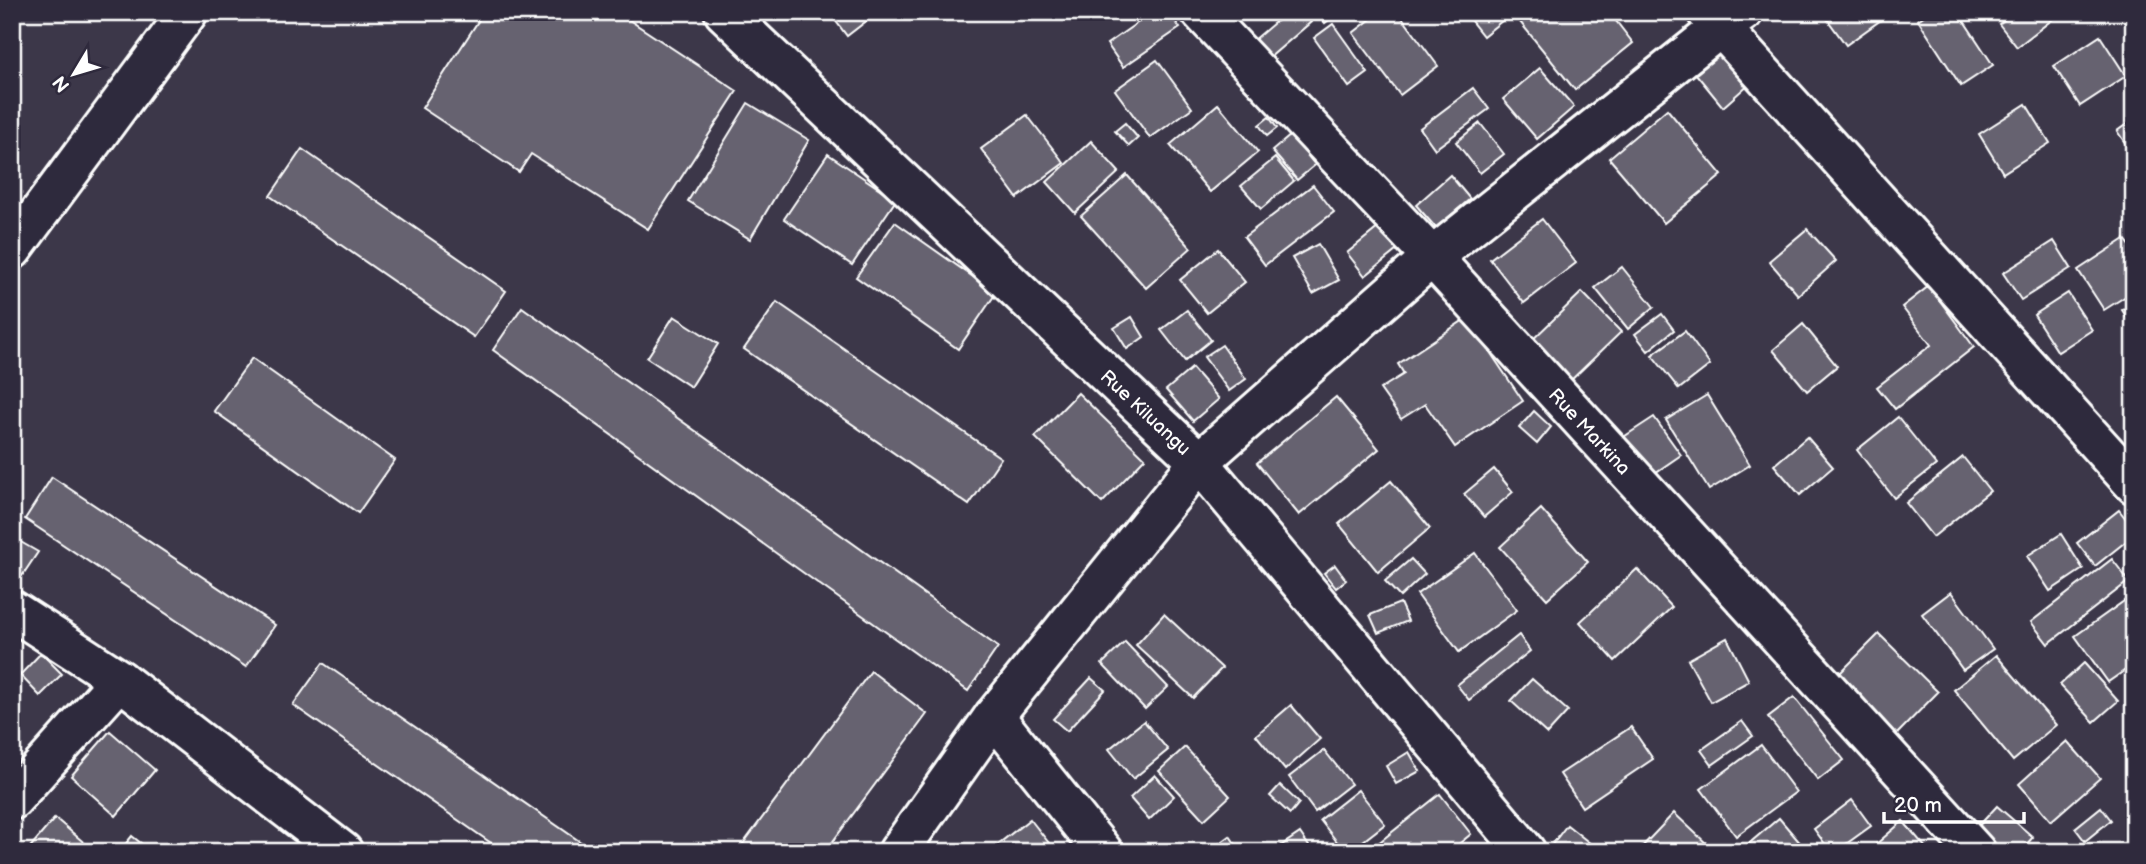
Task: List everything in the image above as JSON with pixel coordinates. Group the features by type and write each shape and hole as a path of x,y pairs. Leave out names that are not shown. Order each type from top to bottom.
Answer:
{"street":[{"path":"12,250 188,12"},
{"name":"Rue Kiluangu","path":"724,12 1199,462 1526,852"},
{"name":"Rue Markina","path":"1201,12 1432,257 1976,852"},
{"path":"898,852 994,716 1199,462 1432,257 1723,18 2134,484"},
{"path":"12,610 120,680 343,852"},
{"path":"12,800 120,680"},
{"path":"994,716 1103,852"}],"building":[{"path":"484,12 617,12 737,91 648,229 531,154 519,172 422,108"},
{"path":"829,12 878,12 847,36"},
{"path":"1153,12 1169,12 1180,28 1123,67 1107,44"},
{"path":"1287,12 1303,12 1311,22 1269,58 1254,40"},
{"path":"1317,12 1339,12 1325,23"},
{"path":"1380,12 1398,12 1438,66 1400,95 1353,33"},
{"path":"1464,12 1511,12 1512,13 1483,36"},
{"path":"1532,12 1609,12 1633,43 1575,90 1520,22"},
{"path":"1822,12 1892,12 1846,45"},
{"path":"1929,12 1958,12 1993,65 1961,86 1918,20"},
{"path":"2014,12 2048,12 2053,19 2017,47 1999,24"},
{"path":"1333,24 1368,73 1349,87 1314,38"},
{"path":"2100,36 2126,76 2080,106 2054,66"},
{"path":"1722,50 1750,83 1723,107 1696,74"},
{"path":"1157,60 1192,108 1150,138 1115,90"},
{"path":"1540,68 1574,107 1537,139 1503,99"},
{"path":"1473,88 1489,109 1435,149 1420,128"},
{"path":"748,103 809,140 750,239 688,201"},
{"path":"1218,104 1258,152 1210,192 1170,145"},
{"path":"2026,104 2050,143 2003,173 1979,134"},
{"path":"1667,109 1722,175 1664,223 1609,158"},
{"path":"1027,115 1064,163 1017,198 981,149"},
{"path":"1269,117 1277,128 1267,136 1259,125"},
{"path":"2134,119 2134,156 2117,131"},
{"path":"1125,123 1138,138 1129,146 1115,131"},
{"path":"1480,123 1504,154 1480,173 1456,142"},
{"path":"1291,135 1315,165 1297,180 1272,151"},
{"path":"1091,141 1119,172 1075,213 1047,182"},
{"path":"302,149 506,291 474,337 270,196"},
{"path":"828,154 896,200 852,265 784,219"},
{"path":"1275,158 1294,181 1261,209 1241,186"},
{"path":"1127,175 1191,248 1146,288 1081,216"},
{"path":"1450,175 1470,199 1436,228 1416,205"},
{"path":"1313,185 1334,212 1265,265 1244,237"},
{"path":"1542,219 1576,263 1524,303 1490,259"},
{"path":"895,222 996,293 958,349 856,277"},
{"path":"1379,227 1397,250 1365,276 1347,253"},
{"path":"1807,229 1836,261 1798,295 1769,261"},
{"path":"2125,239 2134,251 2134,291 2104,310 2078,270"},
{"path":"2054,241 2071,268 2021,300 2003,273"},
{"path":"1318,244 1339,280 1313,294 1292,258"},
{"path":"1218,249 1245,282 1207,313 1180,280"},
{"path":"1622,267 1654,307 1628,329 1595,288"},
{"path":"1929,286 1974,347 1895,409 1877,387 1931,345 1902,307"},
{"path":"1582,292 1621,332 1566,385 1528,344"},
{"path":"2068,293 2092,330 2058,352 2034,315"},
{"path":"777,302 1001,458 969,505 744,349"},
{"path":"2134,302 2134,328 2122,310"},
{"path":"522,307 998,647 968,691 493,350"},
{"path":"1187,310 1211,340 1185,361 1161,330"},
{"path":"1662,314 1674,330 1648,351 1635,334"},
{"path":"674,316 718,344 691,387 647,358"},
{"path":"1132,317 1144,337 1127,349 1114,328"},
{"path":"1467,318 1523,401 1455,447 1425,404 1401,419 1380,389 1404,374 1398,364"},
{"path":"1803,324 1837,366 1807,391 1773,350"},
{"path":"1685,331 1710,365 1679,389 1652,355"},
{"path":"1222,345 1246,379 1229,391 1204,357"},
{"path":"252,358 395,460 358,513 214,411"},
{"path":"1192,368 1219,399 1193,421 1166,390"},
{"path":"1078,393 1145,458 1102,503 1035,437"},
{"path":"1707,395 1750,465 1709,490 1666,420"},
{"path":"1336,397 1379,449 1299,515 1257,463"},
{"path":"1534,411 1551,427 1537,444 1519,428"},
{"path":"1654,417 1681,455 1646,479 1619,440"},
{"path":"1898,417 1936,465 1894,498 1857,450"},
{"path":"1807,437 1833,467 1800,495 1774,465"},
{"path":"1963,457 1990,491 1933,537 1906,503"},
{"path":"1494,469 1513,492 1484,517 1464,494"},
{"path":"52,477 275,625 246,667 25,519"},
{"path":"1391,481 1430,528 1378,572 1339,524"},
{"path":"1541,509 1588,562 1547,599 1500,547"},
{"path":"2119,510 2134,529 2134,535 2095,566 2077,543"},
{"path":"2061,534 2083,569 2050,591 2027,556"},
{"path":"12,537 38,552 22,576 12,570"},
{"path":"1475,553 1517,610 1459,652 1417,594"},
{"path":"1411,559 1425,574 1400,597 1385,581"},
{"path":"2112,559 2129,581 2048,644 2031,622"},
{"path":"1335,565 1346,580 1336,588 1324,573"},
{"path":"1637,569 1672,607 1615,661 1580,622"},
{"path":"1951,592 1993,649 1963,670 1922,614"},
{"path":"2134,594 2134,664 2108,682 2075,636"},
{"path":"1400,603 1408,621 1378,633 1370,615"},
{"path":"1164,614 1222,668 1193,698 1136,645"},
{"path":"1879,634 1938,692 1895,736 1835,678"},
{"path":"1519,635 1530,651 1469,700 1457,685"},
{"path":"1727,638 1749,681 1711,702 1688,660"},
{"path":"1125,642 1168,687 1145,709 1102,664"},
{"path":"41,653 62,674 40,696 20,675"},
{"path":"1996,655 2056,725 2013,761 1954,690"},
{"path":"323,663 595,852 504,852 293,705"},
{"path":"2084,663 2118,701 2094,722 2060,685"},
{"path":"871,671 927,714 825,852 737,852"},
{"path":"1091,678 1105,690 1067,731 1053,719"},
{"path":"1532,679 1568,711 1547,734 1511,701"},
{"path":"1794,697 1844,760 1818,780 1768,717"},
{"path":"1291,705 1320,739 1285,770 1256,735"},
{"path":"1144,721 1168,750 1133,779 1109,749"},
{"path":"1742,721 1753,736 1712,765 1701,750"},
{"path":"1631,727 1653,759 1582,807 1560,774"},
{"path":"110,731 155,770 116,816 71,776"},
{"path":"2067,741 2100,778 2051,821 2019,784"},
{"path":"1761,745 1796,792 1736,836 1701,789"},
{"path":"1185,747 1230,796 1204,820 1159,771"},
{"path":"1324,750 1351,784 1315,812 1289,777"},
{"path":"1409,752 1420,771 1396,784 1386,766"},
{"path":"1155,775 1174,796 1149,820 1130,798"},
{"path":"1280,785 1299,803 1290,814 1270,796"},
{"path":"1358,790 1385,824 1349,852 1345,852 1320,820"},
{"path":"1440,794 1471,834 1449,852 1367,852"},
{"path":"1852,800 1871,826 1835,852 1831,852 1814,829"},
{"path":"1997,806 2033,837 2020,852 1997,852 1974,831"},
{"path":"2101,807 2111,820 2085,841 2075,828"},
{"path":"1674,813 1708,845 1701,852 1637,852"},
{"path":"55,818 94,851 26,852"},
{"path":"1779,818 1808,852 1739,852"},
{"path":"1030,819 1056,852 988,852"},
{"path":"1903,821 1927,849 1925,852 1867,852"},
{"path":"1567,825 1601,852 1559,852 1551,846"},
{"path":"1300,833 1313,852 1273,852 1273,851"},
{"path":"132,836 152,852 119,852"},
{"path":"1230,836 1241,852 1208,852"}]}
